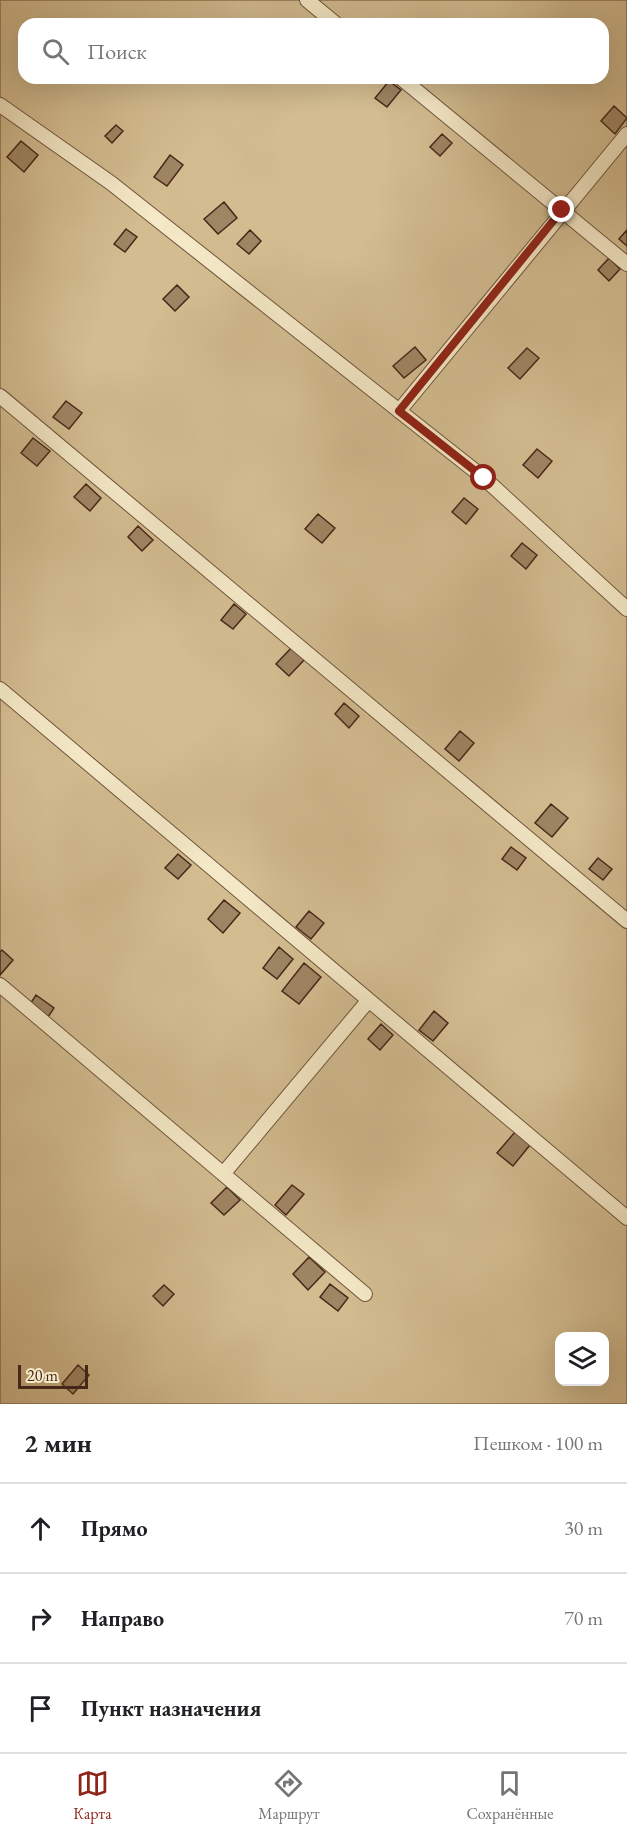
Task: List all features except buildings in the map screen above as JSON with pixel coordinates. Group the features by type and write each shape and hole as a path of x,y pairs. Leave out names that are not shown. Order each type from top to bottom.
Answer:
{"lane":[{"path":"307,0 329,18"},
{"path":"408,84 627,264"},
{"path":"0,105 111,183 484,478 627,609"},
{"path":"399,411 562,210 627,134"},
{"path":"0,396 627,921"},
{"path":"0,689 627,1218"},
{"path":"0,985 365,1294"},
{"path":"223,1174 368,1001"}],"shaded area":[{"path":"0,0 627,0 627,1404 0,1404"}],"route":[{"path":"484,478 399,411 562,210"}]}
